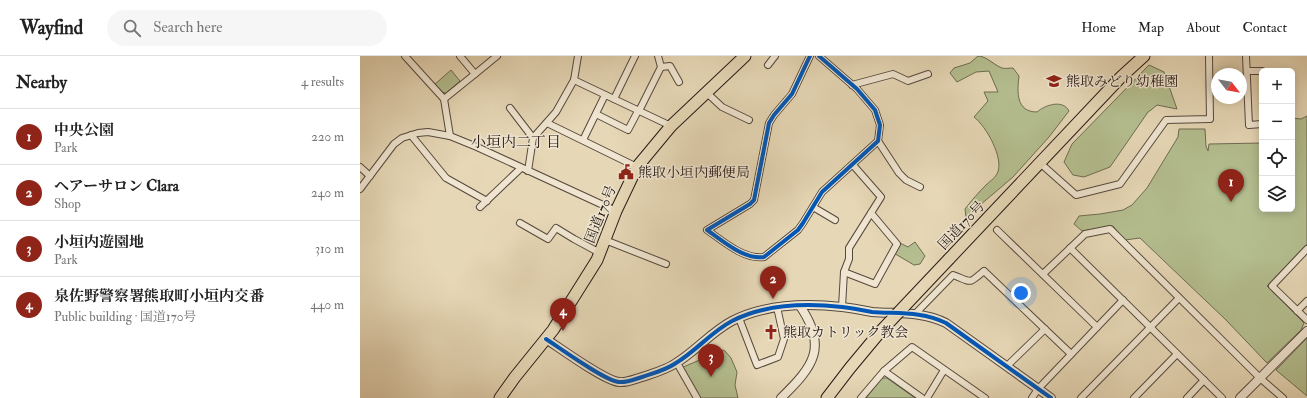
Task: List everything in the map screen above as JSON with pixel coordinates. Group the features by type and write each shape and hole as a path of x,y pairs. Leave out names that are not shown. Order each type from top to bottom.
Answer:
{"highway":[{"name":"国道170号","path":"500,398 546,339 594,265 616,211 637,167 672,126 744,56"},
{"name":"国道170号","path":"1122,77 1138,56"},
{"name":"国道170号","path":"827,398 880,332 1122,77 1144,56"}],"street":[{"path":"405,56 444,99 450,136"},
{"path":"460,56 475,74"},
{"path":"444,99 497,56"},
{"path":"614,99 635,56"},
{"path":"596,114 628,130 661,67 658,56"},
{"path":"768,65 775,56"},
{"path":"810,56 792,94 774,115 769,124 754,200 750,204 706,230 747,256 758,258 764,257 798,230 822,192 878,141 880,125 871,103 819,56"},
{"path":"1040,163 1076,196 1120,184 1166,120 1210,119 1209,56"},
{"path":"1246,56 1247,68"},
{"path":"528,170 533,138 556,112 574,80 580,57"},
{"path":"661,67 670,66 679,82"},
{"path":"1259,71 1247,71 1249,125 1259,124"},
{"path":"852,85 893,74 908,81 928,74"},
{"path":"574,80 672,126"},
{"path":"707,93 722,106 749,120"},
{"path":"583,140 605,95"},
{"path":"510,108 533,138"},
{"path":"547,123 637,167"},
{"path":"360,189 394,144 402,138 428,132 450,136 477,147 616,211"},
{"path":"411,135 446,178 487,201"},
{"path":"878,141 899,173 906,180 920,187"},
{"path":"842,307 844,272 849,259 849,248 881,197 853,165"},
{"path":"360,167 370,176"},
{"path":"480,207 521,168"},
{"path":"813,207 835,220"},
{"path":"844,272 875,284 897,244 871,213"},
{"path":"520,223 548,239 556,228 574,240 600,253"},
{"path":"1043,274 1085,234 1110,229 1260,378 1283,398"},
{"path":"997,230 1097,327"},
{"path":"605,240 666,264"},
{"path":"1070,248 1222,398"},
{"path":"1307,249 1272,286 1307,320"},
{"path":"914,314 953,275 968,282 972,281 984,271 1071,354"},
{"path":"1081,398 1179,298"},
{"path":"1032,398 1038,388 1123,300"},
{"path":"1297,311 1307,300"},
{"path":"781,398 802,376 816,350 815,332 800,306"},
{"path":"546,339 606,378 620,382 630,381 660,372 677,363 717,331 739,318 777,307 842,307 871,312 914,314 933,317 946,322 1051,398"},
{"path":"739,318 757,365 778,358 782,349 784,339 777,307"},
{"path":"1007,366 1045,329"},
{"path":"1240,398 1307,331"},
{"path":"861,398 884,371 912,347 982,397"},
{"path":"1134,398 1177,354"},
{"path":"677,363 697,398"},
{"path":"927,398 944,370"},
{"path":"884,371 922,398"},
{"path":"1187,398 1204,380"}],"green space":[{"path":"978,56 984,57 999,67 1013,68 1019,76 1019,100 1025,109 1037,112 1049,105 1058,104 1063,105 1069,111 1049,137 1013,177 966,217 965,209 997,174 999,168 993,143 979,121 974,117 988,101 984,92 998,92 989,71 976,72 957,82 950,73 954,68 970,63"},
{"path":"1149,65 1164,72 1177,109 1157,105 1148,112 1110,167 1084,177 1073,175 1064,162 1072,144"},
{"path":"451,70 460,81 446,93 441,92 434,85"},
{"path":"1307,116 1307,244 1267,286 1304,323 1301,330 1267,363 1226,320 1140,238 1125,240 1113,226 1082,231 1074,224 1079,216 1123,210 1132,205 1147,188 1178,137 1179,129 1205,129 1206,146 1208,151 1209,144 1259,143 1259,212 1295,212 1295,118 1301,119"},
{"path":"898,242 908,247 915,242 925,256 920,264 914,265 892,252"},
{"path":"1307,338 1307,396 1276,370"},
{"path":"723,350 731,358 737,372 735,385 738,398 699,398 681,368"},
{"path":"881,378 887,378 915,398 866,398"}],"cycle path":[{"path":"810,56 792,94 769,123 754,200 750,204 707,230 734,249 749,256 764,257 798,230 822,192 878,141 880,125 875,110 857,89 819,56"},
{"path":"546,339 593,370 612,380 622,382 634,380 668,368 690,353 724,325 745,315 758,311 786,306 814,305 846,307 872,312 928,316 946,323 1051,398"}],"place":[{"name":"熊取みどり幼稚園","path":"1054,81"},
{"name":"熊取小垣内郵便局","path":"626,172"},
{"name":"中央公園","path":"1231,202"},
{"name":"ヘアーサロン Clara","path":"773,299"},
{"name":"泉佐野警察署熊取町小垣内交番","path":"563,331"},
{"name":"熊取カトリック教会","path":"771,332"},
{"name":"小垣内遊園地","path":"711,377"}],"district":[{"name":"小垣内二丁目","path":"516,142"}]}
